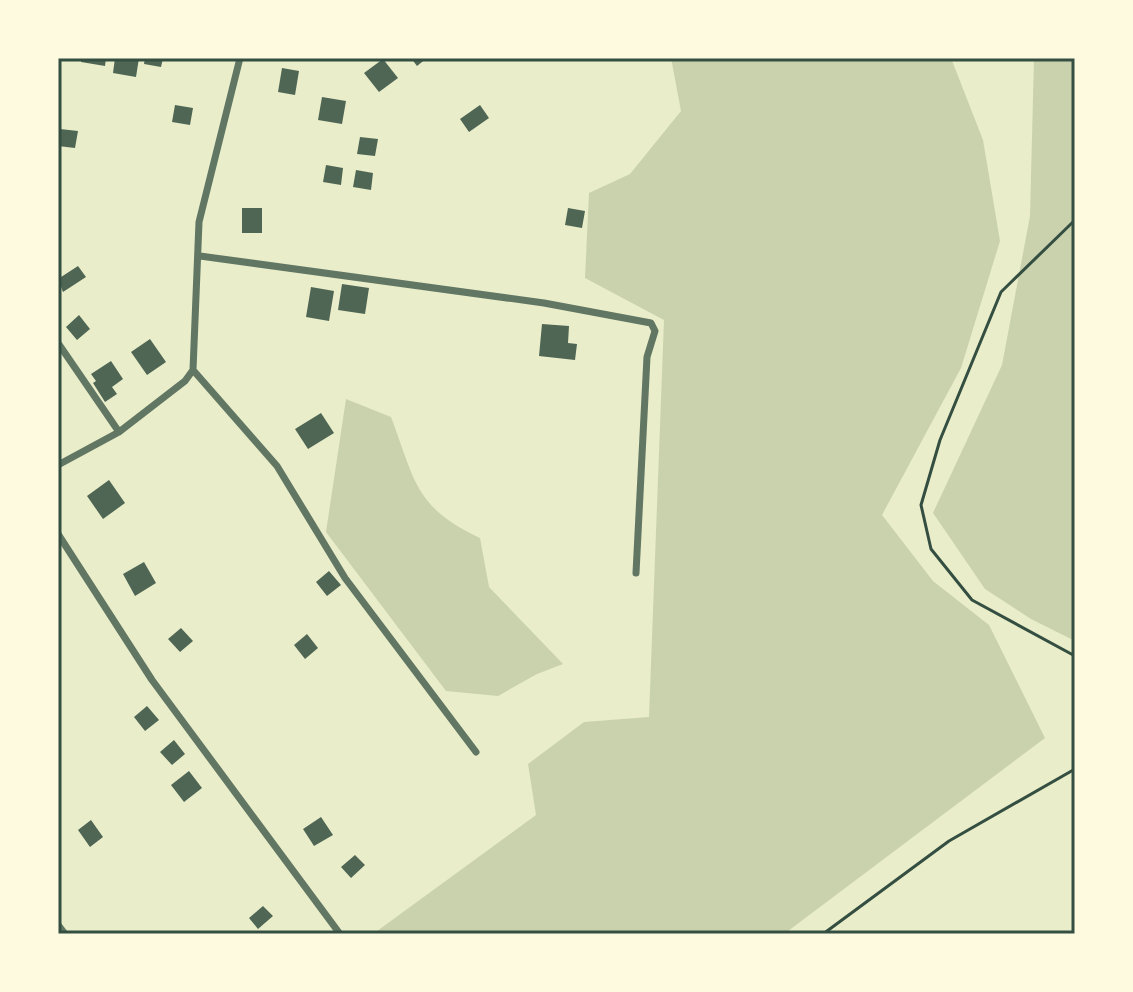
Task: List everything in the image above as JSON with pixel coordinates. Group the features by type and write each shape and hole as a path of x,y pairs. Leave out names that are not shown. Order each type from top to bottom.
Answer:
{"street":[{"path":"240,58 199,222 193,370 277,466 345,578 476,752"},
{"path":"200,256 544,303 651,323 655,331 647,357 636,573"},
{"path":"58,343 119,432"},
{"path":"58,465 119,432 193,370"},
{"path":"58,534 152,680 340,934"},
{"path":"58,925 65,934"}],"path":[{"path":"1075,220 1001,292 940,440 921,505 931,549 972,600 1075,656"},
{"path":"823,934 949,841 1075,769"}],"green space":[{"path":"671,58 951,58 983,140 1000,241 961,368 882,515 933,581 989,625 1045,738 784,934 373,934 536,815 528,764 584,722 649,717 664,320 585,278 589,193 630,174 681,111"},
{"path":"1034,58 1075,58 1075,641 1031,619 985,589 933,513 1002,365 1030,216"},
{"path":"346,399 391,417 412,475 429,503 458,526 480,538 489,587 563,664 537,674 498,696 446,691 326,532"}],"building":[{"path":"82,58 106,58 105,66 81,62"},
{"path":"115,58 139,58 136,77 113,73"},
{"path":"145,58 163,58 161,67 144,64"},
{"path":"411,58 427,58 417,66"},
{"path":"383,59 398,78 379,92 364,73"},
{"path":"282,68 299,71 295,95 278,92"},
{"path":"322,97 346,101 342,124 318,120"},
{"path":"175,105 193,108 190,125 172,122"},
{"path":"480,105 489,118 469,132 460,119"},
{"path":"60,129 78,131 75,148 58,146"},
{"path":"360,137 378,139 375,156 357,154"},
{"path":"326,165 343,168 341,185 323,182"},
{"path":"356,170 373,173 371,190 353,187"},
{"path":"242,208 262,208 262,233 242,233"},
{"path":"568,208 585,211 582,228 565,225"},
{"path":"78,266 86,277 63,292 58,279"},
{"path":"342,284 369,288 365,314 338,310"},
{"path":"311,287 334,291 329,321 306,317"},
{"path":"79,315 90,329 77,340 66,327"},
{"path":"542,324 569,326 568,343 577,344 575,360 539,356"},
{"path":"150,339 166,362 147,375 131,352"},
{"path":"111,361 123,379 112,387 117,394 105,402 91,374"},
{"path":"321,413 334,433 308,449 295,429"},
{"path":"109,480 125,503 103,519 87,496"},
{"path":"144,562 156,583 135,596 123,574"},
{"path":"329,571 341,585 327,596 316,582"},
{"path":"181,628 193,641 180,652 168,639"},
{"path":"307,634 318,648 305,659 294,645"},
{"path":"147,706 159,720 145,731 134,717"},
{"path":"174,740 185,754 172,765 160,752"},
{"path":"189,771 202,788 184,802 171,785"},
{"path":"321,817 333,835 314,846 303,829"},
{"path":"91,820 103,837 90,847 78,830"},
{"path":"355,855 365,865 351,878 341,867"},
{"path":"263,906 273,916 258,929 249,918"}]}
